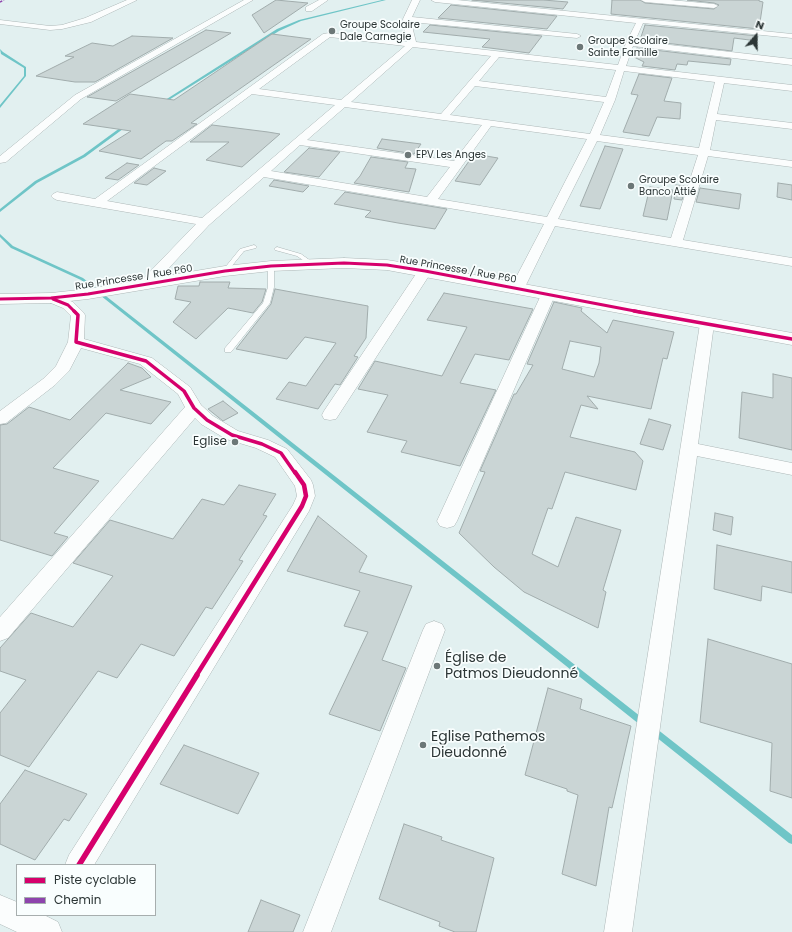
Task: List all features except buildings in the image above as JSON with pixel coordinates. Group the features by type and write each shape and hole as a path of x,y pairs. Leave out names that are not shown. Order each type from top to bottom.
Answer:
{"street":[{"path":"0,22 50,28 62,27 88,20 133,0"},
{"path":"2,160 74,100 249,0"},
{"path":"310,9 324,0"},
{"path":"412,44 407,19 416,0"},
{"path":"435,0 550,8 580,29"},
{"path":"645,0 712,13 792,36"},
{"path":"407,19 580,29 640,20 712,13"},
{"path":"517,289 593,138 610,100 640,20"},
{"path":"98,203 326,36 497,54 562,58 621,68 720,80 791,76"},
{"path":"146,284 205,222 300,142 341,104 412,44"},
{"path":"630,44 791,76"},
{"path":"442,117 497,54"},
{"path":"676,243 704,152 720,80"},
{"path":"472,83 610,100"},
{"path":"251,91 792,164"},
{"path":"712,116 792,126"},
{"path":"431,200 488,124"},
{"path":"300,142 457,165"},
{"path":"262,173 431,200 552,222 792,262"},
{"path":"57,196 205,222"},
{"name":"Rue Princesse / Rue P60","path":"0,299 51,298 114,291 146,284 225,271 271,266 344,263 387,265 425,270 548,295 792,339"},
{"path":"330,415 425,270"},
{"path":"447,521 548,295"},
{"path":"0,418 49,382 63,368 76,342 78,315 68,305 51,298"},
{"path":"618,932 642,759 707,324"},
{"path":"76,342 146,361 184,392 194,408 207,420 228,433 270,447 281,454 304,485 306,496 302,506 80,864"},
{"path":"0,632 194,408"},
{"path":"688,448 792,469"},
{"path":"317,932 434,630"},
{"path":"0,909 16,915"},
{"path":"20,916 46,925"}],"lane":[{"path":"225,271 242,250 254,247"},
{"path":"277,249 299,255 312,264"},
{"path":"228,350 266,303 271,288 271,266"}],"waterway":[{"path":"163,102 278,30 300,20 385,0"},
{"path":"0,50 2,53 25,68 25,76 0,107"},
{"path":"0,211 36,182 84,156 125,126"},
{"path":"0,235 12,247 82,279 642,722"},
{"path":"654,731 792,840"}],"marked path":[{"path":"0,2 4,0"}],"cycle path":[{"path":"0,299 51,298 88,294 225,271 271,266 344,263 387,265 792,339"},
{"path":"53,299 68,305 78,315 76,342 146,361 184,391 194,408 207,420 232,435 262,444 281,453 304,485 306,496 302,506 80,864"}],"place":[{"name":"Groupe Scolaire Dale Carnegie","path":"332,31"},
{"name":"Groupe Scolaire Sainte Famille","path":"580,47"},
{"name":"EPV Les Anges","path":"408,155"},
{"name":"Groupe Scolaire Banco Attié","path":"631,186"},
{"name":"Eglise","path":"235,442"},
{"name":"Église de Patmos Dieudonné","path":"437,666"},
{"name":"Eglise Pathemos Dieudonné","path":"423,745"}]}
